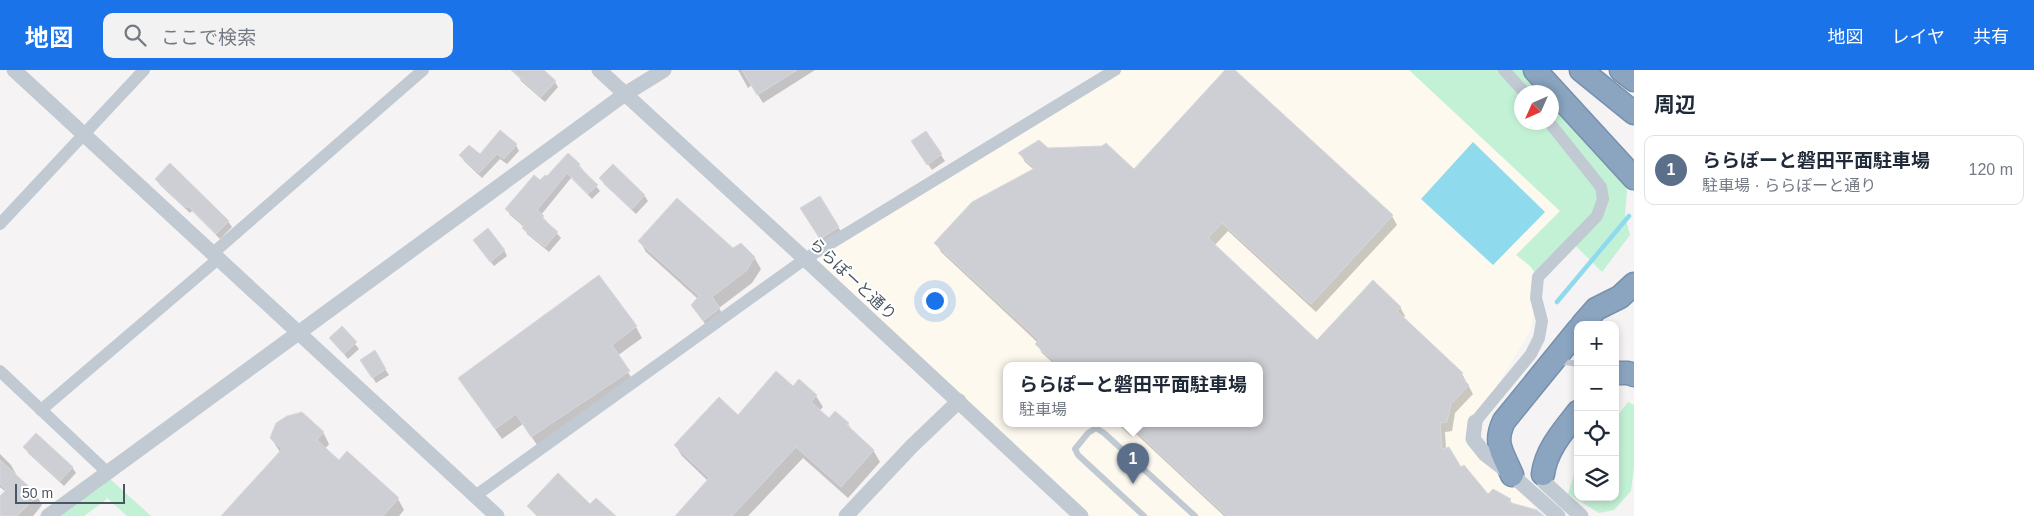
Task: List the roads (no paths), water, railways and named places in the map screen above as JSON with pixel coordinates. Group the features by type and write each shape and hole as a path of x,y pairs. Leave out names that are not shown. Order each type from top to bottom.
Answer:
{"highway":[{"path":"1535,70 1634,178"},
{"path":"1581,70 1634,113"},
{"path":"1621,70 1634,80"},
{"path":"1586,321 1596,309 1620,297 1634,284"},
{"path":"1512,475 1498,443 1498,432 1504,421 1574,336"},
{"path":"1543,474 1546,459 1552,448 1574,418"}],"street":[{"path":"14,70 497,516"},
{"path":"0,224 144,70"},
{"path":"41,410 423,70"},
{"name":"ららぽーと通り","path":"599,70 1082,516"},
{"path":"48,516 299,334 624,94 664,70"},
{"path":"475,496 805,259 1115,70"},
{"path":"1504,70 1518,85"},
{"path":"1555,130 1601,187 1602,199 1597,216 1538,277 1536,298 1542,321 1539,338 1531,354 1474,422 1473,439 1484,454 1512,475 1558,516"},
{"path":"0,371 108,473"},
{"path":"846,516 912,446 959,401"},
{"path":"1543,474 1545,483 1581,516"}],"lane":[{"path":"1547,368 1565,362 1574,363"},
{"path":"1144,516 1078,455 1075,449 1088,433 1096,428 1104,433 1195,516"}],"water":[{"path":"1473,142 1545,212 1493,265 1421,199"}],"waterway":[{"path":"1557,302 1629,216"}],"place":[{"name":"ららぽーと磐田平面駐車場","path":"1133,484"}]}
